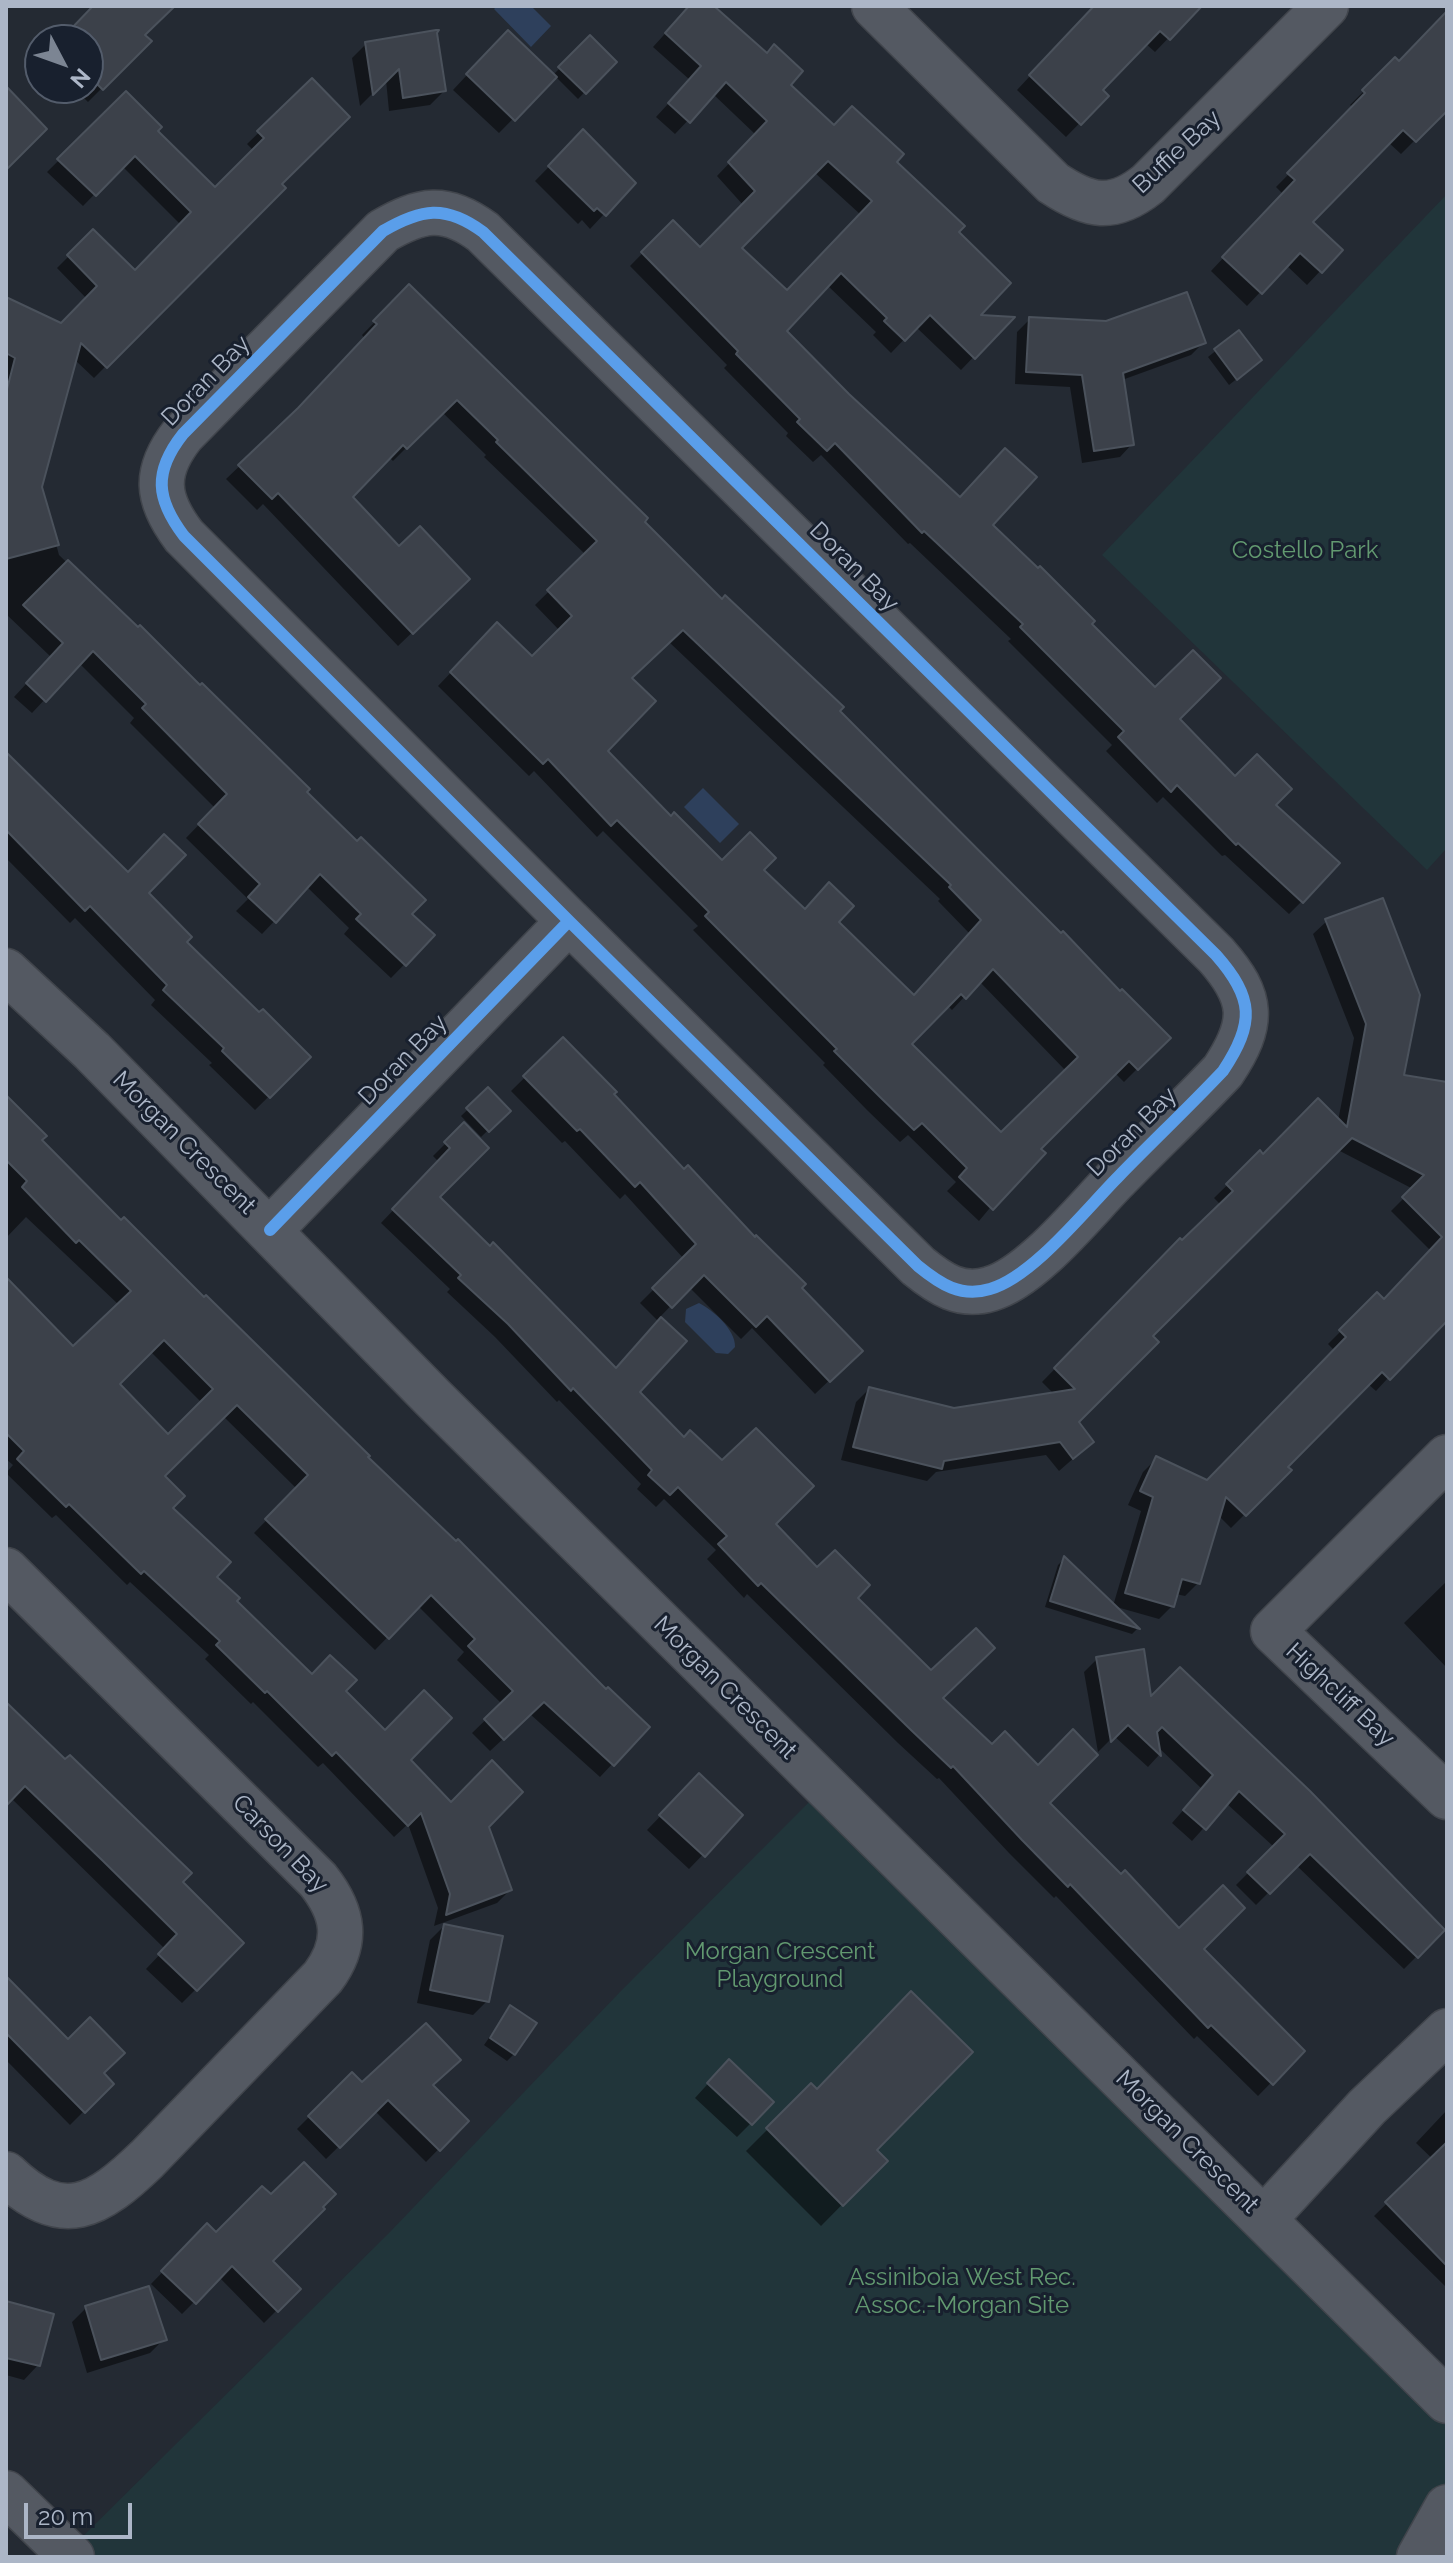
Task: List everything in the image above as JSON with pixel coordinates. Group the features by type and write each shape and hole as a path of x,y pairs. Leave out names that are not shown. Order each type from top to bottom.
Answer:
{"street":[{"name":"Buffie Bay","path":"874,6 1053,183 1072,196 1100,204 1121,201 1148,184 1326,6"},
{"name":"Doran Bay","path":"420,213 454,215 466,219 483,232 1216,955 1241,989 1247,1023 1238,1049 1223,1071 1032,1264 992,1289 969,1292 952,1289 918,1266 569,921 184,536 167,514 161,492 166,460 183,434 383,231 420,213"},
{"name":"Doran Bay","path":"270,1230 569,921"},
{"name":"Morgan Crescent","path":"6,971 92,1051 380,1346 1447,2401"},
{"name":"Highcliff Bay","path":"1447,1457 1273,1631 1447,1797"},
{"name":"Carson Bay","path":"6,1570 318,1880 338,1911 340,1938 339,1950 323,1977 138,2167 103,2197 82,2204 48,2203 30,2195 6,2174"},
{"path":"1265,2218 1367,2107 1447,2031"},
{"path":"6,2493 72,2557"},
{"path":"1419,2557 1447,2507"}],"green space":[{"name":"Costello Park","path":"1447,194 1447,848 1427,870 1102,555"},
{"name":"Assiniboia West Rec. Assoc.-Morgan Site","path":"824,1787 1447,2405 1447,2506 1418,2557 72,2557 67,2552 389,2233 619,1993"}],"water":[{"path":"497,6 531,6 551,26 531,47 494,9"},
{"path":"703,788 739,824 720,843 684,807"},
{"path":"699,1303 711,1310 732,1334 735,1347 728,1354 716,1353 685,1322 686,1309"}],"building":[{"path":"93,6 175,6 145,35 152,41 104,89 104,24 76,24"},
{"path":"689,6 714,6 767,53 774,44 803,71 791,85 834,125 852,106 904,154 897,162 965,226 959,232 1011,283 981,315 1015,317 975,359 930,315 905,341 884,321 887,318 841,273 787,331 849,394 960,497 1005,448 1037,477 993,525 1095,621 1092,624 1155,687 1193,650 1221,678 1180,719 1235,776 1257,754 1292,789 1276,805 1340,863 1303,903 1238,843 1236,845 1177,785 1171,792 1118,737 1124,731 1020,627 1023,624 924,531 922,533 835,443 827,451 797,422 800,419 736,354 738,351 641,252 673,220 700,247 755,191 728,162 767,121 726,82 690,123 668,103 701,66 665,33","holes":["828,161 872,201 787,290 742,248"]},
{"path":"1094,6 1202,6 1170,40 1160,31 1103,90 1109,96 1081,125 1029,75"},
{"path":"1447,11 1447,111 1416,142 1403,130 1313,222 1343,250 1322,273 1300,253 1262,294 1222,257 1295,180 1287,173 1365,93 1362,90 1395,57 1399,61"},
{"path":"439,30 446,91 403,98 399,69 373,95 365,42"},
{"path":"508,30 557,77 515,121 466,74"},
{"path":"590,35 617,62 586,94 558,67"},
{"path":"312,78 350,117 282,184 286,188 107,368 81,343 42,487 59,545 6,559 6,393 15,358 6,353 6,297 61,323 97,286 67,255 93,229 135,270 191,212 135,156 96,196 57,159 126,91 162,127 158,131 215,187 264,138 257,131"},
{"path":"6,86 47,129 6,170"},
{"path":"583,129 636,183 606,216 597,208 594,211 548,166"},
{"path":"409,284 648,518 645,522 722,599 725,595 844,707 840,711 1061,933 1063,931 1120,991 1122,989 1171,1038 1138,1070 1129,1061 1041,1149 1046,1153 993,1210 959,1177 967,1168 922,1123 914,1130 880,1097 834,1051 837,1049 705,916 709,912 617,820 611,826 548,759 543,764 450,672 497,622 532,656 572,616 547,590 597,541 496,442 498,440 457,400 407,449 403,445 353,497 399,546 420,526 470,579 413,634 278,493 272,499 238,465 298,408 377,324 373,321","holes":["683,630 951,885 949,887 981,920 914,995 839,922 854,906 829,882 805,909 764,870 776,858 750,832 722,860 674,812 671,816 608,751 656,701 632,678","993,969 1078,1057 1001,1132 912,1044 961,994 966,999"]},
{"path":"1187,292 1206,343 1123,373 1134,445 1094,451 1082,375 1026,372 1029,317 1106,321"},
{"path":"1239,330 1262,360 1237,380 1214,349"},
{"path":"68,560 200,685 202,683 310,789 307,792 357,841 361,837 426,900 412,914 435,935 406,966 356,919 361,914 320,874 276,923 248,897 260,884 198,824 227,794 142,708 146,704 93,651 46,702 26,683 63,643 23,605"},
{"path":"6,752 128,872 164,834 186,855 149,893 192,937 187,942 259,1012 263,1009 311,1057 270,1098 222,1051 224,1048 163,990 167,985 90,906 85,911 6,830"},
{"path":"1383,898 1420,995 1404,1075 1447,1082 1447,1321 1390,1380 1382,1372 1288,1467 1292,1470 1246,1516 1226,1497 1200,1584 1182,1579 1174,1607 1125,1593 1153,1497 1140,1491 1156,1456 1207,1480 1346,1337 1339,1330 1377,1292 1384,1299 1442,1237 1402,1197 1424,1175 1352,1138 1153,1336 1159,1342 1079,1422 1094,1442 1073,1459 1060,1442 944,1461 942,1469 853,1447 869,1387 954,1408 1075,1389 1054,1368 1180,1238 1182,1240 1233,1191 1226,1184 1260,1150 1263,1154 1318,1098 1347,1127 1366,1024 1325,919"},
{"path":"563,1037 617,1092 614,1094 684,1169 688,1165 755,1237 806,1284 802,1288 863,1351 830,1382 767,1316 756,1327 704,1275 672,1308 652,1288 696,1244 640,1182 635,1187 580,1129 577,1131 523,1076"},
{"path":"488,1087 511,1111 489,1132 466,1108"},
{"path":"6,1095 47,1136 42,1140 121,1220 124,1217 204,1297 206,1295 368,1457 456,1541 458,1539 606,1689 608,1687 650,1727 614,1766 544,1702 504,1740 484,1719 513,1691 468,1646 475,1639 431,1595 389,1639 265,1519 308,1475 237,1405 165,1476 185,1496 173,1508 231,1562 217,1577 240,1598 237,1601 312,1674 330,1655 357,1680 346,1691 385,1730 424,1690 452,1718 411,1760 451,1802 492,1760 523,1792 489,1827 512,1890 446,1915 450,1894 421,1813 408,1826 336,1752 332,1756 216,1645 220,1641 144,1571 141,1574 69,1504 66,1507 17,1459 24,1451 6,1433 6,1277 73,1346 131,1291 79,1240 76,1243 22,1187 27,1181 6,1160","holes":["164,1340 213,1389 168,1434 120,1384"]},
{"path":"464,1122 489,1148 440,1197 490,1246 493,1242 616,1368 661,1317 687,1341 640,1392 684,1437 690,1430 722,1460 756,1428 814,1486 776,1524 817,1567 835,1550 870,1585 858,1598 931,1670 976,1628 995,1648 943,1698 992,1744 1005,1731 1038,1765 1073,1729 1098,1755 1050,1803 1121,1874 1125,1870 1179,1928 1223,1885 1245,1908 1204,1949 1305,2051 1273,2085 1211,2025 1208,2028 953,1766 951,1768 911,1730 761,1583 758,1586 718,1544 727,1536 678,1487 670,1495 648,1475 652,1470 392,1209 450,1148 444,1142"},
{"path":"1064,1556 1140,1629 1050,1601"},
{"path":"1144,1649 1151,1696 1180,1667 1310,1791 1445,1930 1418,1958 1310,1854 1270,1894 1247,1872 1285,1834 1239,1791 1206,1830 1183,1810 1213,1775 1162,1727 1157,1732 1161,1756 1128,1725 1111,1742 1096,1657"},
{"path":"6,1702 65,1759 70,1755 192,1873 183,1882 244,1943 197,1991 158,1954 177,1934 102,1860 25,1786 6,1806"},
{"path":"699,1773 743,1815 705,1857 659,1815"},
{"path":"444,1924 503,1936 489,2002 430,1990"},
{"path":"6,1976 68,2039 90,2017 125,2053 104,2073 114,2084 85,2113 6,2033"},
{"path":"911,1991 973,2052 877,2150 888,2161 843,2206 766,2128 811,2083 817,2089"},
{"path":"510,2005 537,2023 515,2055 490,2038"},
{"path":"426,2023 461,2060 433,2085 469,2121 440,2151 388,2100 340,2148 308,2116 352,2072 362,2082"},
{"path":"729,2059 774,2102 752,2125 707,2083"},
{"path":"1447,2142 1447,2266 1385,2202"},
{"path":"304,2162 336,2194 273,2261 301,2289 278,2312 232,2266 196,2304 161,2271 207,2223 216,2232 262,2186 271,2194"},
{"path":"149,2286 167,2340 101,2360 85,2306"},
{"path":"6,2301 54,2314 40,2366 6,2358"}],"cycle path":[{"path":"270,1230 569,921 918,1266 943,1284 970,1292 1007,1282 1059,1240 1223,1071 1241,1039 1245,1025 1246,1011 1238,985 1216,955 483,232 457,217 421,214 383,231 183,434 173,448 163,473 163,497 184,536 569,921"}],"park label":[{"name":"Morgan Crescent Playground","path":"780,1966"}]}
